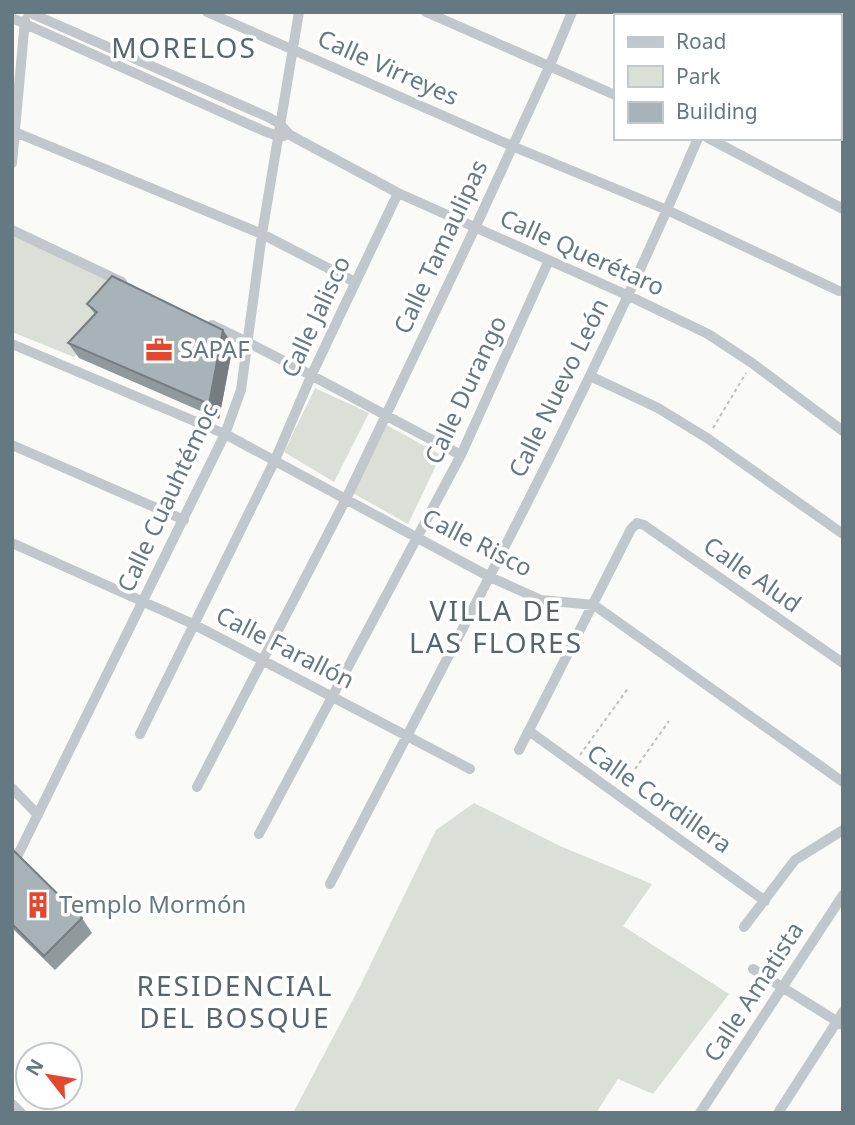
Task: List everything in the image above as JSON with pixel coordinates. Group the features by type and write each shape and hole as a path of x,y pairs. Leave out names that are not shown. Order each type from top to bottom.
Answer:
{"street":[{"name":"Calle Virreyes","path":"207,12 512,146 667,210 838,291"},
{"name":"Calle Cuauhtémoc","path":"12,867 184,520 225,434 241,390 262,234 299,12"},
{"path":"426,12 614,95"},
{"name":"Calle Tamaulipas","path":"197,786 346,499 475,228 572,12"},
{"path":"12,18 26,16 280,124"},
{"path":"12,163 26,16"},
{"path":"26,16 278,136 290,135"},
{"name":"Calle Querétaro","path":"280,124 290,135 398,193 708,334 752,363 843,431"},
{"path":"15,132 262,234 355,282"},
{"name":"Calle Nuevo León","path":"331,884 490,577 590,376 697,140"},
{"path":"712,140 843,209"},
{"name":"Calle Jalisco","path":"140,734 275,460 312,374 398,193"},
{"path":"12,230 135,288"},
{"name":"Calle Durango","path":"259,834 461,455 549,260"},
{"path":"197,317 312,374 461,455"},
{"name":"Calle Risco","path":"12,344 225,434 490,577 541,600 594,605"},
{"path":"590,376 658,408 707,438 843,534"},
{"path":"12,445 184,520"},
{"name":"Calle Alud","path":"594,605 631,528 637,523 644,525 843,663"},
{"name":"Calle Farallón","path":"12,543 194,624 470,768"},
{"path":"519,750 594,605 843,782"},
{"name":"Calle Cordillera","path":"529,731 765,901"},
{"path":"12,788 38,815"},
{"path":"744,927 795,860 843,830"},
{"name":"Calle Amatista","path":"700,1113 843,895"},
{"path":"753,969 841,1019 778,1113"},
{"path":"12,1104 21,1113"}],"path":[{"path":"707,438 752,363"},
{"path":"573,764 629,687"},
{"path":"616,795 669,721"}],"green space":[{"path":"12,234 122,286 90,319 103,326 74,357 12,332"},
{"path":"315,388 369,413 334,482 284,452"},
{"path":"383,423 441,455 408,524 351,492"},
{"path":"474,803 560,846 652,884 623,926 729,994 653,1094 618,1079 596,1113 293,1113 358,990 436,830"}],"building":[{"name":"SAPAF","path":"112,276 223,330 209,404 68,343 97,312 87,304"},
{"name":"Templo Mormón","path":"12,849 82,918 44,956 12,924"}],"place":[{"name":"SAPAF","path":"159,350"},
{"name":"Templo Mormón","path":"38,905"}],"district":[{"name":"MORELOS","path":"184,48"},
{"name":"VILLA DE LAS FLORES","path":"496,627"},
{"name":"RESIDENCIAL DEL BOSQUE","path":"235,1002"}]}
